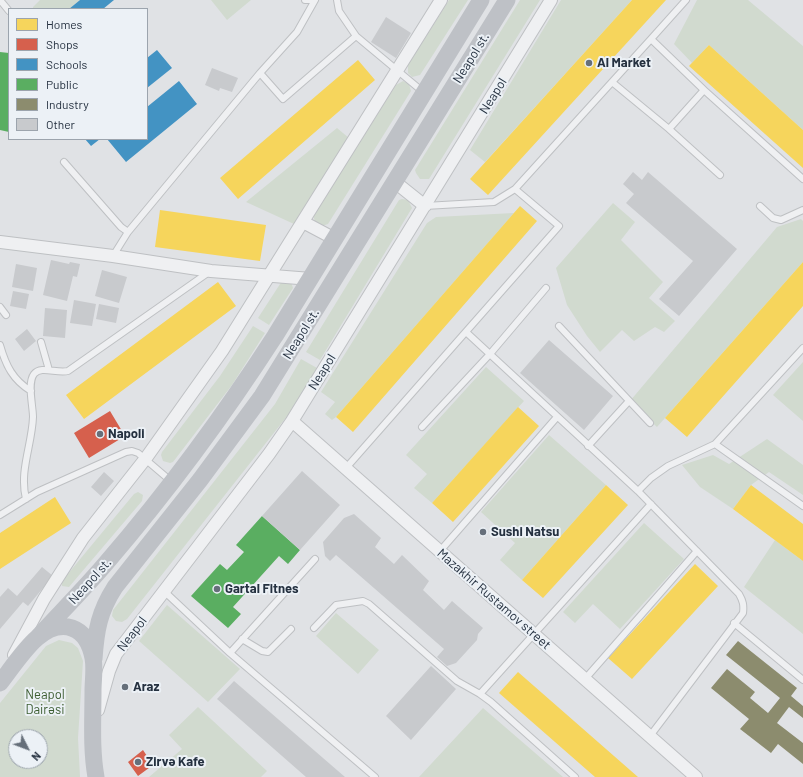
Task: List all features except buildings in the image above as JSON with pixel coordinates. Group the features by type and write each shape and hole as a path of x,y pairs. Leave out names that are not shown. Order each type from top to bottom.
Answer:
{"main road":[{"name":"Neapol st.","path":"0,682 37,638 106,563 172,482 244,383 311,278 481,0"},
{"name":"Neapol st.","path":"96,777 92,737 94,659 98,619 105,603 115,587 200,480 262,396 507,0"},
{"path":"37,638 53,629 64,626 73,627 86,638 94,659"}],"street":[{"path":"0,682 44,599 80,544 146,458 222,351 399,70 441,0"},
{"name":"Neapol","path":"92,737 102,692 116,654 165,592 269,454 292,421 551,0"},
{"path":"394,182 425,206"},
{"path":"303,222 335,239"},
{"path":"0,242 113,256 211,271 311,278"},
{"name":"Mazakhir Rustamov street","path":"292,421 696,777"}],"lane":[{"path":"0,0 8,10"},
{"path":"304,0 310,0"},
{"path":"113,256 128,232 296,32 315,0"},
{"path":"337,0 339,11 356,36 399,70 424,93"},
{"path":"425,206 494,202 515,189 686,0"},
{"path":"260,73 283,99 356,36"},
{"path":"651,39 704,90 803,179"},
{"path":"612,82 669,129 720,176"},
{"path":"669,129 704,90"},
{"path":"64,162 121,227 128,232"},
{"path":"346,468 559,226 515,189"},
{"path":"760,206 772,218 781,220 803,210"},
{"path":"26,499 24,476 33,416 31,391 34,373 44,369 60,373 68,371 211,271"},
{"path":"422,427 490,354 546,288"},
{"path":"0,307 6,315"},
{"path":"559,326 650,423"},
{"path":"466,332 638,491 739,594 742,600 744,607 743,613 650,736"},
{"path":"41,342 48,370"},
{"path":"0,346 12,376 21,385 31,391"},
{"path":"638,491 651,478 668,466 715,444 803,348"},
{"path":"588,446 629,401"},
{"path":"440,551 557,417"},
{"path":"715,444 803,506"},
{"path":"0,516 26,499 126,452 132,451 146,458 172,482"},
{"path":"480,694 651,504"},
{"path":"585,679 697,551"},
{"path":"230,653 315,559"},
{"path":"165,592 230,653 375,777"},
{"path":"314,628 336,605 363,601 369,604 457,681 491,702 575,777"},
{"path":"734,623 803,680"},
{"path":"242,639 262,652 268,652 291,629"}],"green space":[{"path":"40,0 80,0 70,8 33,7"},
{"path":"211,0 251,0 227,20"},
{"path":"449,0 468,0 420,75 412,77 408,73 408,65"},
{"path":"520,0 540,0 429,179 420,179 415,170"},
{"path":"561,0 632,0 485,162 470,150"},
{"path":"697,0 748,0 803,46 803,130 709,45 692,63 674,44"},
{"path":"403,81 409,84 411,91 328,224 322,226 315,222 313,215 396,85"},
{"path":"337,128 349,138 294,224 246,202"},
{"path":"399,200 408,200 412,208 320,360 306,352"},
{"path":"613,203 635,222 621,240 663,282 649,298 675,321 664,332 655,327 634,341 622,330 600,352 587,336 567,305 556,268"},
{"path":"514,213 336,417 332,420 325,414 335,402 321,392 427,223 436,217"},
{"path":"801,219 803,221 803,262 657,427 630,401 777,227"},
{"path":"282,281 291,282 293,288 269,325 258,318"},
{"path":"253,326 265,333 232,385 173,462 170,463 163,461 161,455 162,452 220,376"},
{"path":"301,359 317,368 288,415 127,619 122,622 116,621 112,616 113,610 275,404"},
{"path":"803,362 803,421 773,395"},
{"path":"486,367 524,401 432,503 414,488 427,474 406,455"},
{"path":"549,435 606,485 522,580 500,560 515,543 481,512"},
{"path":"767,439 803,465 803,495 769,472 751,485 733,509 700,487 682,465 713,455 729,464"},
{"path":"138,492 143,495 142,501 69,587 62,586 62,581 134,494"},
{"path":"644,523 684,559 620,629 593,604 575,623 563,612"},
{"path":"775,540 803,561 803,634 744,587"},
{"path":"167,605 240,669 208,702 139,641"},
{"path":"336,613 379,650 358,674 316,636"},
{"name":"Neapol Dairəsi","path":"59,640 72,643 78,648 83,661 78,738 80,777 0,777 0,703 46,646"},
{"path":"198,707 267,771 261,777 149,777 182,749 169,735"},
{"path":"483,708 563,777 419,777"}],"place":[{"name":"Al Market","path":"589,63"},
{"name":"Napoli","path":"100,434"},
{"name":"Sushi Natsu","path":"483,532"},
{"name":"Gartal Fitnes","path":"217,589"},
{"name":"Araz","path":"125,687"},
{"name":"Zirvə Kafe","path":"138,762"}]}
